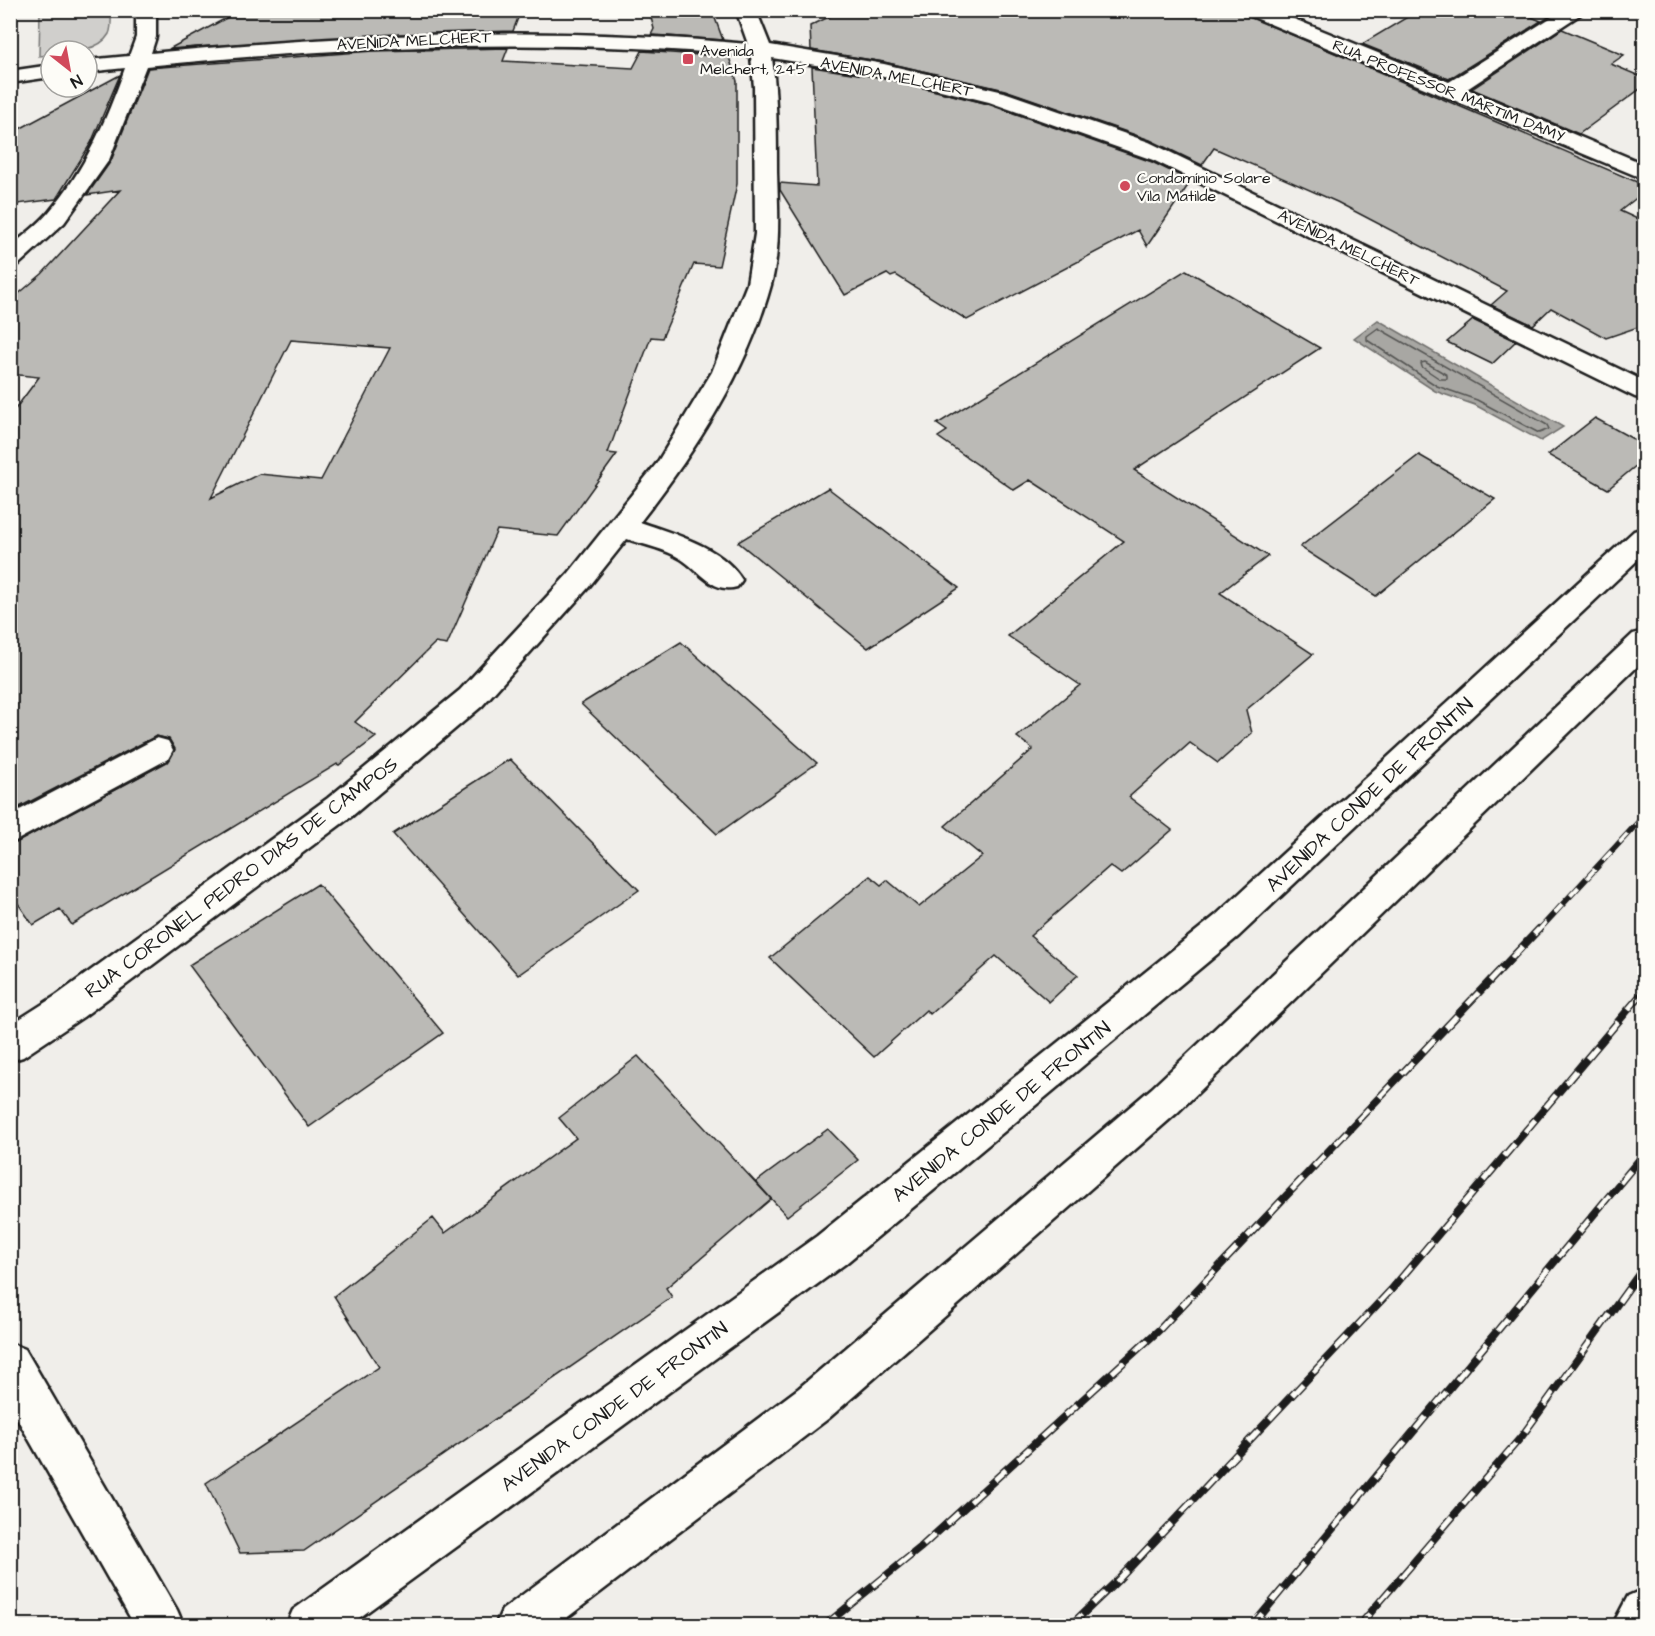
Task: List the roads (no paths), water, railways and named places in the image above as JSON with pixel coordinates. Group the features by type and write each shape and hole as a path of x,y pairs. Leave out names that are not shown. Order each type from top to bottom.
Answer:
{"main road":[{"path":"10,260 56,218 98,160 146,37 146,10"},
{"name":"RUA CORONEL PEDRO DIAS DE CAMPOS","path":"10,1045 70,1006 340,807 471,698 578,581 667,469 725,372 759,284 767,234 765,87 761,50 746,10"},
{"name":"RUA PROFESSOR MARTIM DAMY","path":"1253,10 1451,90 1644,172"},
{"path":"1451,90 1577,10"},
{"name":"AVENIDA MELCHERT","path":"99,65 337,44 497,36 612,38 761,50 890,72 995,96 1080,123 1161,155 1644,390"},
{"path":"10,77 39,73"},
{"path":"622,526 690,551 728,580"},
{"name":"AVENIDA CONDE DE FRONTIN","path":"309,1626 831,1250 1227,926 1644,538"},
{"path":"518,1626 814,1403 1165,1100 1644,642"},
{"path":"10,831 157,750"},
{"path":"10,1364 161,1626"},
{"path":"1635,1626 1644,1612"}],"water":[{"path":"1378,320 1563,427 1541,441 1475,405 1435,391 1354,338"}],"railway":[{"path":"1538,931 1644,816"},
{"path":"824,1626 920,1548 1159,1330 1539,929"},
{"path":"1070,1626 1119,1579 1391,1290 1644,991"},
{"path":"1252,1626 1644,1154"},
{"path":"1359,1626 1522,1436 1644,1267"}],"place":[{"name":"Avenida Melchert, 245","path":"688,59"},
{"name":"Condomínio Solare Vila Matilde","path":"1125,186"}]}
